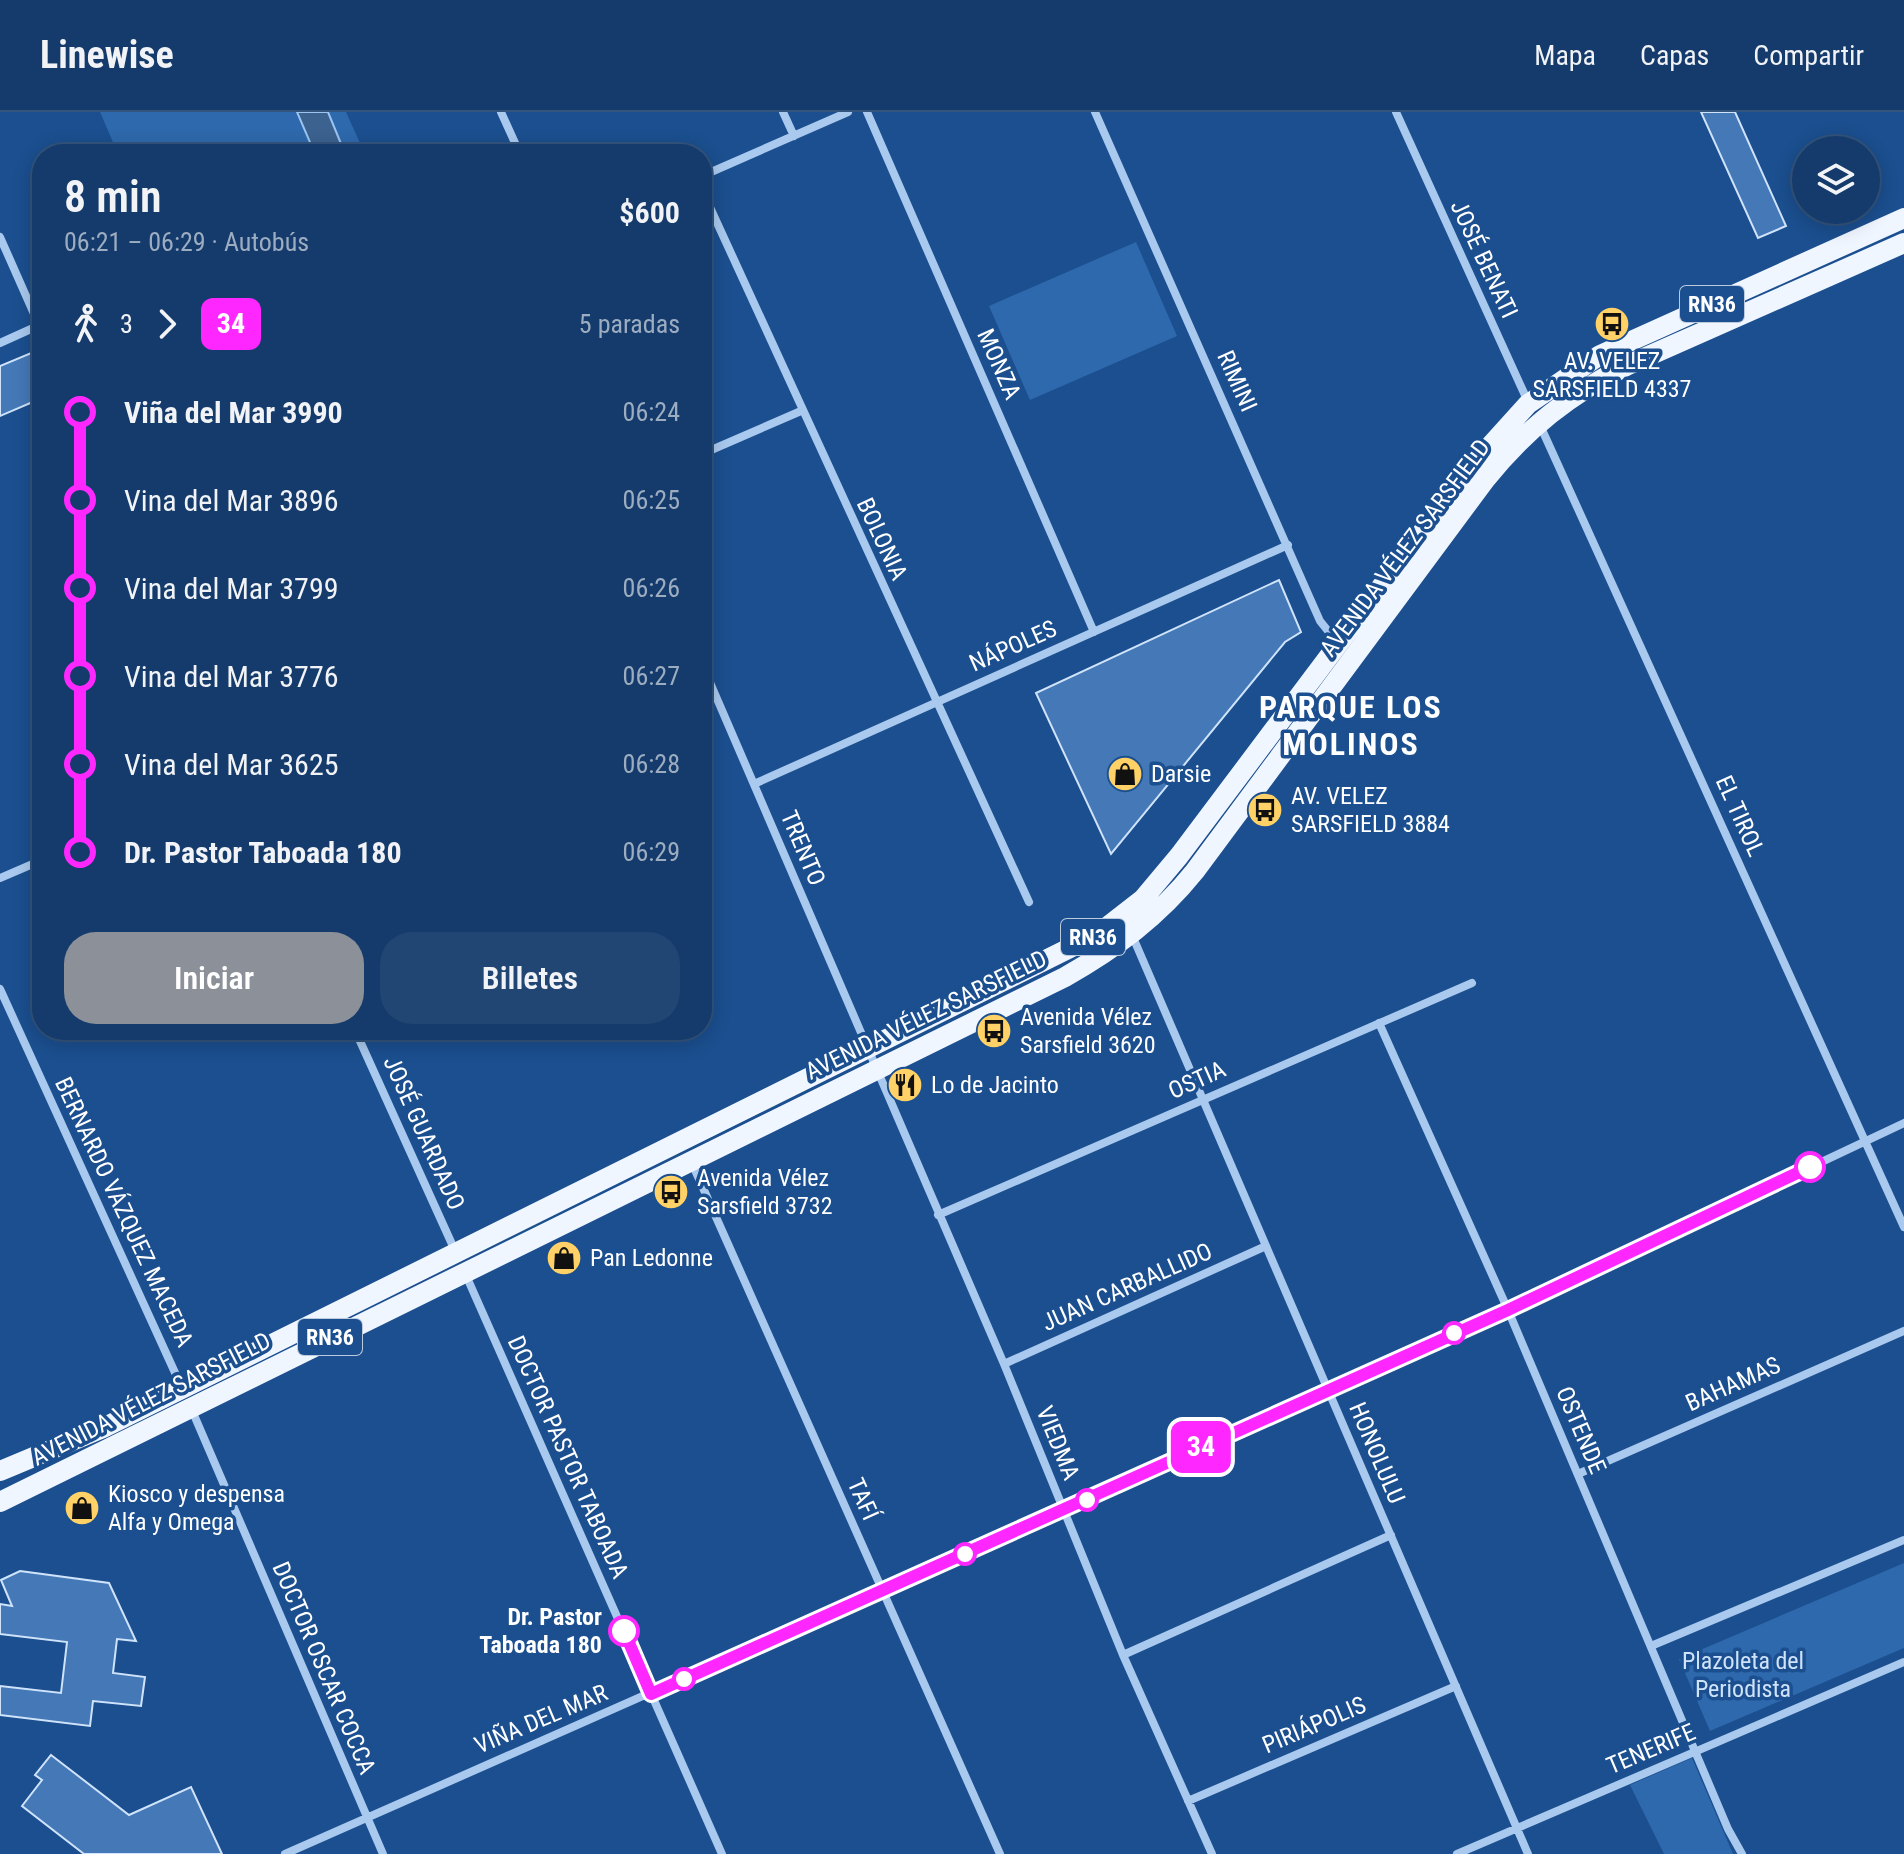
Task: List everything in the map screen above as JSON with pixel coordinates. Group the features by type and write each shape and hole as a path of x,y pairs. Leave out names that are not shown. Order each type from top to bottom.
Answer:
{"main road":[{"name":"AVENIDA VÉLEZ SARSFIELD","path":"0,1471 89,1435 183,1389 868,1047 1050,960 1119,920 1179,856 1487,447 1600,355 1904,218"},
{"name":"AVENIDA VÉLEZ SARSFIELD","path":"0,1502 874,1068 1065,977 1132,935 1176,895 1354,659 1533,412 1628,365 1904,243"}],"street":[{"path":"501,112 515,144"},
{"path":"783,112 794,136"},
{"path":"712,172 848,112"},
{"name":"MONZA","path":"867,112 1094,632"},
{"name":"RIMINI","path":"1095,112 1320,621 1354,659"},
{"name":"JOSÉ BENATI","path":"1396,112 1533,412"},
{"name":"BOLONIA","path":"712,212 1029,902"},
{"path":"0,237 32,307"},
{"path":"0,343 32,331"},
{"path":"712,450 801,411"},
{"name":"EL TIROL","path":"1533,412 1904,1227"},
{"name":"NÁPOLES","path":"754,784 1288,545"},
{"name":"TRENTO","path":"712,687 868,1047"},
{"path":"0,878 32,864"},
{"name":"HONOLULU","path":"1132,935 1528,1854"},
{"name":"OSTIA","path":"938,1215 1472,983"},
{"name":"BERNARDO VÁZQUEZ MACEDA","path":"0,989 191,1409"},
{"name":"OSTENDE","path":"1379,1023 1508,1310 1695,1752 1742,1854"},
{"name":"JOSÉ GUARDADO","path":"360,1040 455,1252"},
{"name":"VIEDMA","path":"868,1047 874,1068 1004,1364 1123,1655 1212,1854"},
{"name":"VIÑA DEL MAR","path":"285,1854 651,1694 1064,1510 1327,1388 1508,1310 1904,1123"},
{"name":"TAFÍ","path":"691,1160 1000,1854"},
{"name":"JUAN CARBALLIDO","path":"1004,1364 1266,1246"},
{"name":"DOCTOR PASTOR TABOADA","path":"455,1252 722,1854"},
{"name":"BAHAMAS","path":"1578,1474 1904,1331"},
{"name":"DOCTOR OSCAR COCCA","path":"191,1409 383,1854"},
{"path":"1123,1655 1391,1535"},
{"path":"1651,1646 1904,1540"},
{"name":"TENERIFE","path":"1457,1854 1904,1662"},
{"name":"PIRIÁPOLIS","path":"1188,1801 1456,1686"}],"green space":[{"path":"100,112 346,112 360,144 114,144"},
{"path":"1136,242 1177,336 1030,400 989,306"},
{"name":"Plazoleta del Periodista","path":"1904,1563 1904,1648 1710,1731 1679,1659"},
{"path":"1692,1758 1733,1854 1664,1854 1630,1785"}],"shaded area":[{"path":"297,112 328,112 341,144 311,144"}],"building":[{"path":"1701,112 1735,112 1786,226 1758,238"},
{"path":"32,353 32,402 0,416 0,366"},
{"name":"Darsie","path":"1279,580 1301,632 1285,642 1111,854 1036,693"},
{"path":"20,1571 109,1583 136,1641 117,1639 113,1673 145,1677 141,1706 93,1701 90,1726 0,1715 0,1686 61,1693 67,1642 0,1634 0,1604 12,1606 1,1580"},
{"path":"51,1755 129,1815 191,1787 222,1854 84,1854 22,1806 42,1780 35,1775"}],"bus line":[{"name":"34","path":"624,1631 651,1694 1064,1510 1327,1388 1508,1310 1810,1167"}],"place":[{"name":"AV. VELEZ SARSFIELD 4337","path":"1612,324"},
{"name":"Darsie","path":"1125,774"},
{"name":"AV. VELEZ SARSFIELD 3884","path":"1265,810"},
{"name":"Avenida Vélez Sarsfield 3620","path":"994,1031"},
{"name":"Lo de Jacinto","path":"905,1085"},
{"name":"Avenida Vélez Sarsfield 3732","path":"671,1192"},
{"name":"Pan Ledonne","path":"564,1258"},
{"name":"Kiosco y despensa Alfa y Omega","path":"82,1508"},
{"name":"Dr. Pastor Taboada 180","path":"624,1631"}],"district":[{"name":"PARQUE LOS MOLINOS","path":"1351,726"}]}
